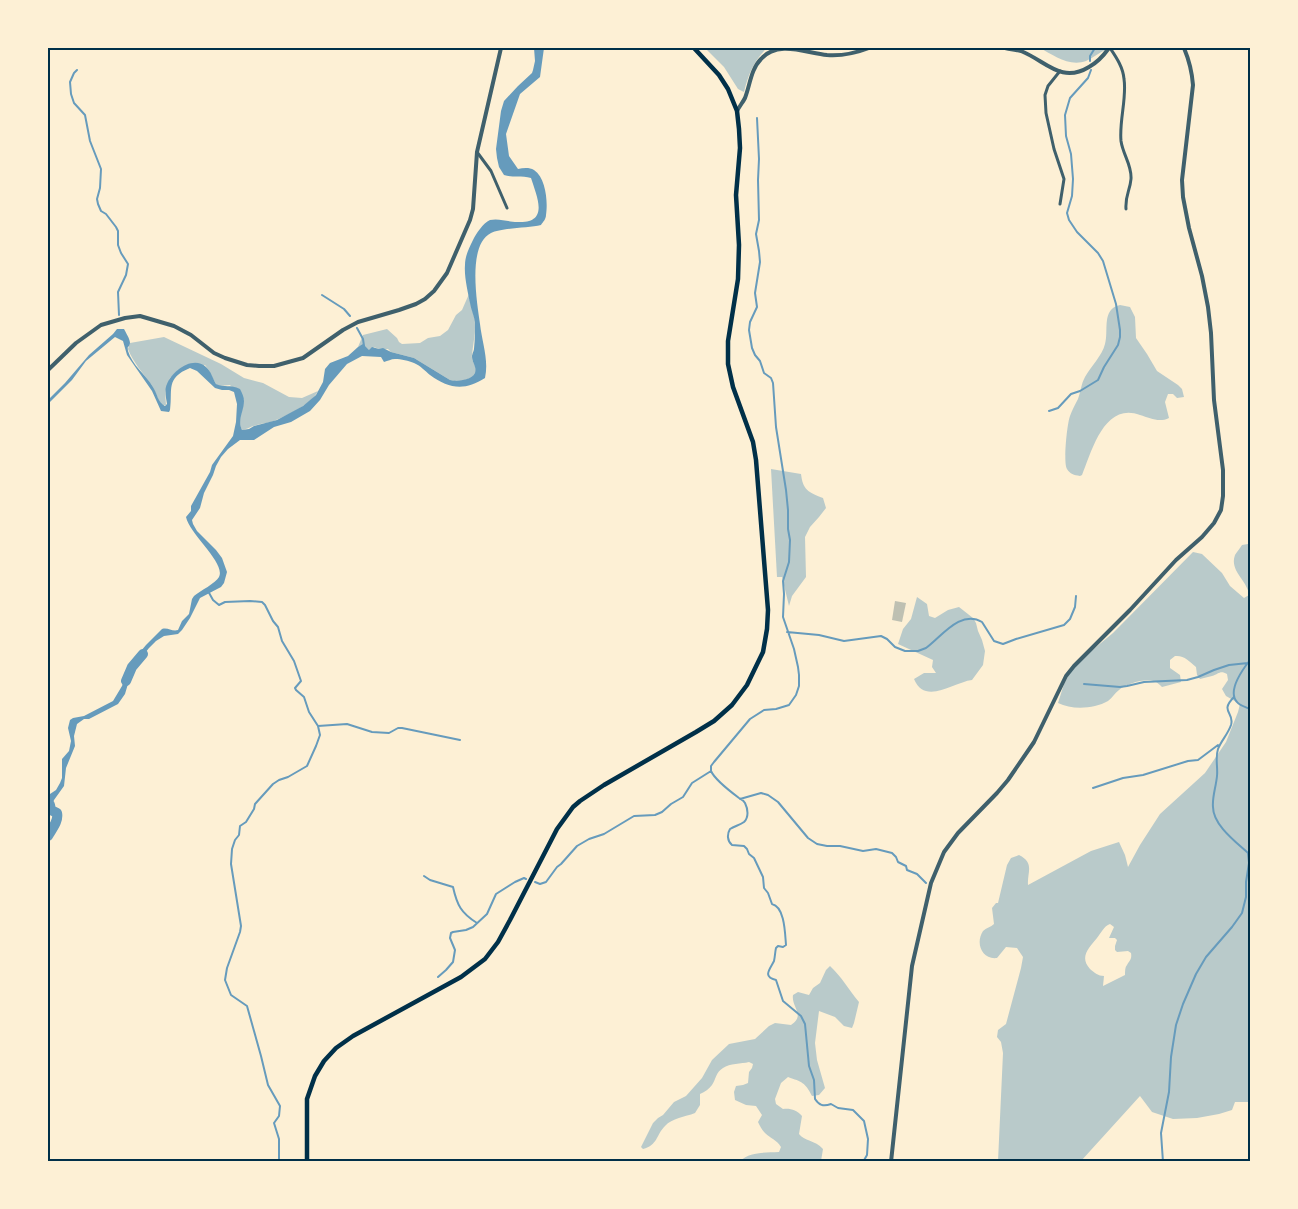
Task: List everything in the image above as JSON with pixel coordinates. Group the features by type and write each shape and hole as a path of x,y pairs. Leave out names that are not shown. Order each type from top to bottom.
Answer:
{"main road":[{"path":"307,1162 307,1099 315,1076 324,1061 336,1048 353,1036 461,978 485,959 502,935 557,829 573,807 604,785 722,715 747,685 764,652 768,610 756,460 752,442 733,387 728,364 728,341 738,279 739,245 736,195 740,129 737,111 728,89 719,75 694,48"}],"street":[{"path":"48,370 76,343 101,325 140,316 174,326 225,358 246,365 274,366 303,358 343,330 358,322 416,304 425,299 434,291 447,273 470,220 473,209 477,152 501,48"},
{"path":"737,111 745,98 755,66 766,54 788,48 827,55 844,54 869,48"},
{"path":"1005,48 1020,51 1060,72 1073,74 1095,63 1109,48 1120,64 1124,77 1122,143 1131,169 1126,209"},
{"path":"891,1162 912,966 931,883 944,852 958,833 997,793 1030,748 1066,676 1074,666 1130,610 1176,560 1202,537 1221,510 1223,470 1214,400 1208,307 1202,276 1188,228 1183,197 1182,180 1192,86 1192,75 1184,48"},
{"path":"1060,72 1048,86 1045,95 1046,113 1054,149 1064,179 1060,204"},
{"path":"477,152 491,171 507,208"}],"shaded area":[{"path":"705,48 767,48 752,68 744,92 738,89 724,67"},
{"path":"1040,48 1107,49 1086,61 1073,62 1062,59"},
{"path":"469,294 475,320 472,357 476,370 475,374 469,379 461,381 450,380 414,358 391,352 388,349 374,347 370,351 363,345 358,347 363,335 387,329 402,344 420,343 428,338 440,336 448,330 456,315 462,310"},
{"path":"1120,305 1130,307 1135,317 1136,338 1157,371 1178,385 1182,389 1184,397 1177,398 1173,394 1168,394 1165,402 1169,418 1162,420 1128,413 1117,416 1108,422 1095,442 1082,475 1072,474 1067,469 1065,459 1069,420 1087,373 1104,348 1110,311"},
{"path":"164,337 221,364 244,378 263,383 289,397 302,398 318,391 306,404 287,415 274,421 242,430 240,419 244,400 230,385 219,386 216,384 205,365 178,370 170,378 165,392 166,405 162,405 128,349 130,343"},
{"path":"771,469 801,474 803,484 807,490 823,498 826,508 810,527 805,537 806,577 792,596 789,606 782,577 777,577"},
{"path":"1250,544 1250,1102 1235,1102 1232,1110 1219,1114 1197,1118 1173,1119 1152,1112 1140,1096 1081,1161 998,1161 1003,1053 1001,1042 997,1037 998,1030 1006,1024 1023,957 1017,948 1006,947 997,958 992,958 981,950 980,941 983,931 994,924 992,908 998,903 1007,865 1011,858 1019,855 1024,858 1029,865 1028,885 1091,851 1119,842 1128,867 1160,814 1205,773 1226,742 1240,704 1226,696 1222,689 1228,680 1227,674 1221,672 1200,679 1197,675 1196,667 1181,656 1175,656 1170,660 1170,668 1180,675 1181,682 1162,687 1157,682 1148,680 1137,682 1122,688 1108,701 1096,706 1076,708 1058,703 1064,684 1078,662 1113,633 1193,552 1202,554 1222,573 1230,586 1244,598 1249,595 1234,561 1235,555 1242,545","holes":["1110,924 1114,927 1109,938 1117,940 1115,950 1117,952 1128,951 1131,953 1131,958 1126,967 1125,975 1103,986 1104,976 1098,975 1090,969 1085,961 1085,957 1088,949 1104,928"]},
{"path":"917,597 927,604 929,616 935,618 948,610 959,607 973,618 985,651 983,665 972,680 932,692 925,691 919,687 914,679 924,673 936,673 932,667 933,660 898,644 903,629 911,619"},
{"path":"830,966 859,1002 852,1028 844,1026 835,1017 819,1011 815,1043 817,1060 825,1088 819,1095 812,1096 803,1083 788,1077 781,1083 775,1099 776,1104 783,1109 793,1110 802,1116 799,1134 823,1149 821,1161 740,1161 754,1154 779,1152 781,1147 761,1128 758,1122 762,1115 756,1106 746,1105 735,1100 734,1092 736,1086 748,1083 749,1072 753,1064 749,1062 726,1066 717,1074 711,1086 700,1094 700,1105 695,1113 671,1121 662,1129 652,1145 643,1149 641,1147 653,1123 674,1102 686,1096 702,1078 712,1060 729,1044 755,1039 775,1023 791,1025 798,1014 793,995 798,992 809,995 813,988 820,983"}],"water":[{"path":"534,48 544,48 540,77 520,94 506,134 509,156 518,169 534,170 544,184 547,210 541,225 491,233 484,239 479,249 475,275 477,302 486,358 485,378 471,385 450,386 437,380 412,362 395,359 384,362 381,357 362,356 347,364 310,411 291,422 274,427 254,440 240,440 228,449 216,466 204,493 200,508 192,520 197,531 222,558 227,572 224,583 221,587 200,598 190,618 178,634 164,636 156,641 138,662 132,666 125,694 118,704 77,724 74,736 75,746 66,768 64,786 52,806 57,813 56,826 48,838 48,829 53,817 48,812 49,798 50,794 56,790 62,778 62,759 69,751 71,741 68,728 70,720 84,716 113,701 122,686 130,664 146,645 162,629 178,630 182,621 189,614 194,596 219,577 220,571 217,564 194,532 186,517 191,511 191,506 212,465 233,436 237,404 234,392 215,388 197,371 190,368 173,380 170,410 169,412 161,411 152,391 127,355 123,341 115,337 86,361 72,380 48,404 48,400 89,355 117,329 124,329 130,341 128,351 130,356 154,389 161,403 165,406 167,404 165,394 167,384 173,374 189,364 201,364 206,367 216,384 240,389 244,401 240,419 242,430 277,420 303,406 316,395 323,382 325,369 330,363 348,356 363,344 369,350 372,347 383,348 414,358 450,380 458,381 474,375 475,367 472,356 475,322 466,284 466,255 480,229 490,220 527,221 534,219 538,214 538,201 531,178 504,175 499,167 496,149 504,101 532,73 535,61"}],"building":[{"path":"895,601 906,603 902,622 892,620"}],"waterway":[{"path":"1090,61 1090,56 1095,48"},
{"path":"77,70 70,82 71,94 74,103 85,115 90,141 101,169 98,204 101,211 106,214 116,227 118,231 118,245 128,264 126,275 118,292 119,315"},
{"path":"1049,411 1058,408 1071,394 1098,380 1118,345 1120,337 1116,304 1103,261 1098,253 1077,232 1067,213 1072,196 1073,179 1071,154 1066,136 1065,115 1070,98 1088,78 1091,70"},
{"path":"535,882 540,884 546,882 577,846 589,839 604,834 634,816 655,815 662,812 683,797 692,783 711,771 711,766 750,719 764,710 789,705 796,695 799,686 798,667 794,649 783,617 783,581 789,562 790,540 786,490 776,427 773,383 771,378 764,373 760,361 755,355 749,330 750,322 757,307 755,293 760,262 756,234 759,220 757,118"},
{"path":"322,295 344,309 350,316"},
{"path":"357,328 363,339 364,346"},
{"path":"208,591 213,600 219,605 225,602 250,601 262,602 265,605 294,661 301,681 295,688 304,697 309,712 318,726 320,735 307,766 273,784 255,804 246,822 240,826 239,835 232,849 231,864 241,926 225,980 231,995 247,1006 268,1085 280,1106 279,1116 274,1123 279,1139 279,1162"},
{"path":"787,632 819,635 844,641 881,636 895,647 905,651 918,651 926,648 952,626 966,619 974,619 982,622 994,641 1003,644 1064,625 1070,619 1075,607 1076,596"},
{"path":"126,681 132,667 143,654"},
{"path":"1250,660 1237,680 1234,692 1234,697 1238,703 1250,709"},
{"path":"1084,684 1120,687 1144,682 1187,680 1229,665 1248,663"},
{"path":"1163,1162 1161,1133 1169,1092 1171,1057 1176,1025 1196,974 1206,957 1242,913 1246,897 1248,853 1221,827 1214,814 1213,807 1217,776 1217,752 1231,725 1232,721 1228,706 1234,697"},
{"path":"318,726 347,724 372,732 389,733 402,728 460,740"},
{"path":"1093,788 1123,778 1143,775 1188,761 1198,760 1218,745"},
{"path":"711,771 720,782 745,803 747,818 744,822 730,829 728,839 732,845 744,846 754,858 763,877 764,888 772,904 780,910 782,915 786,945 776,948 774,961 768,975 776,980 783,1001 801,1016 805,1024 809,1066 814,1080 815,1099 822,1105 831,1104 838,1108 853,1110 864,1121 868,1139 867,1155 863,1162"},
{"path":"740,799 761,793 768,795 778,802 808,838 817,844 863,851 876,849 892,853 898,862 906,866 907,870 917,874 926,883"},
{"path":"48,836 57,819 57,813 51,810 50,805"},
{"path":"424,876 430,880 453,887 461,908 467,916 477,923"},
{"path":"438,977 453,962 455,950 450,938 451,933 473,927 487,914 496,894 515,882 526,879"}]}
